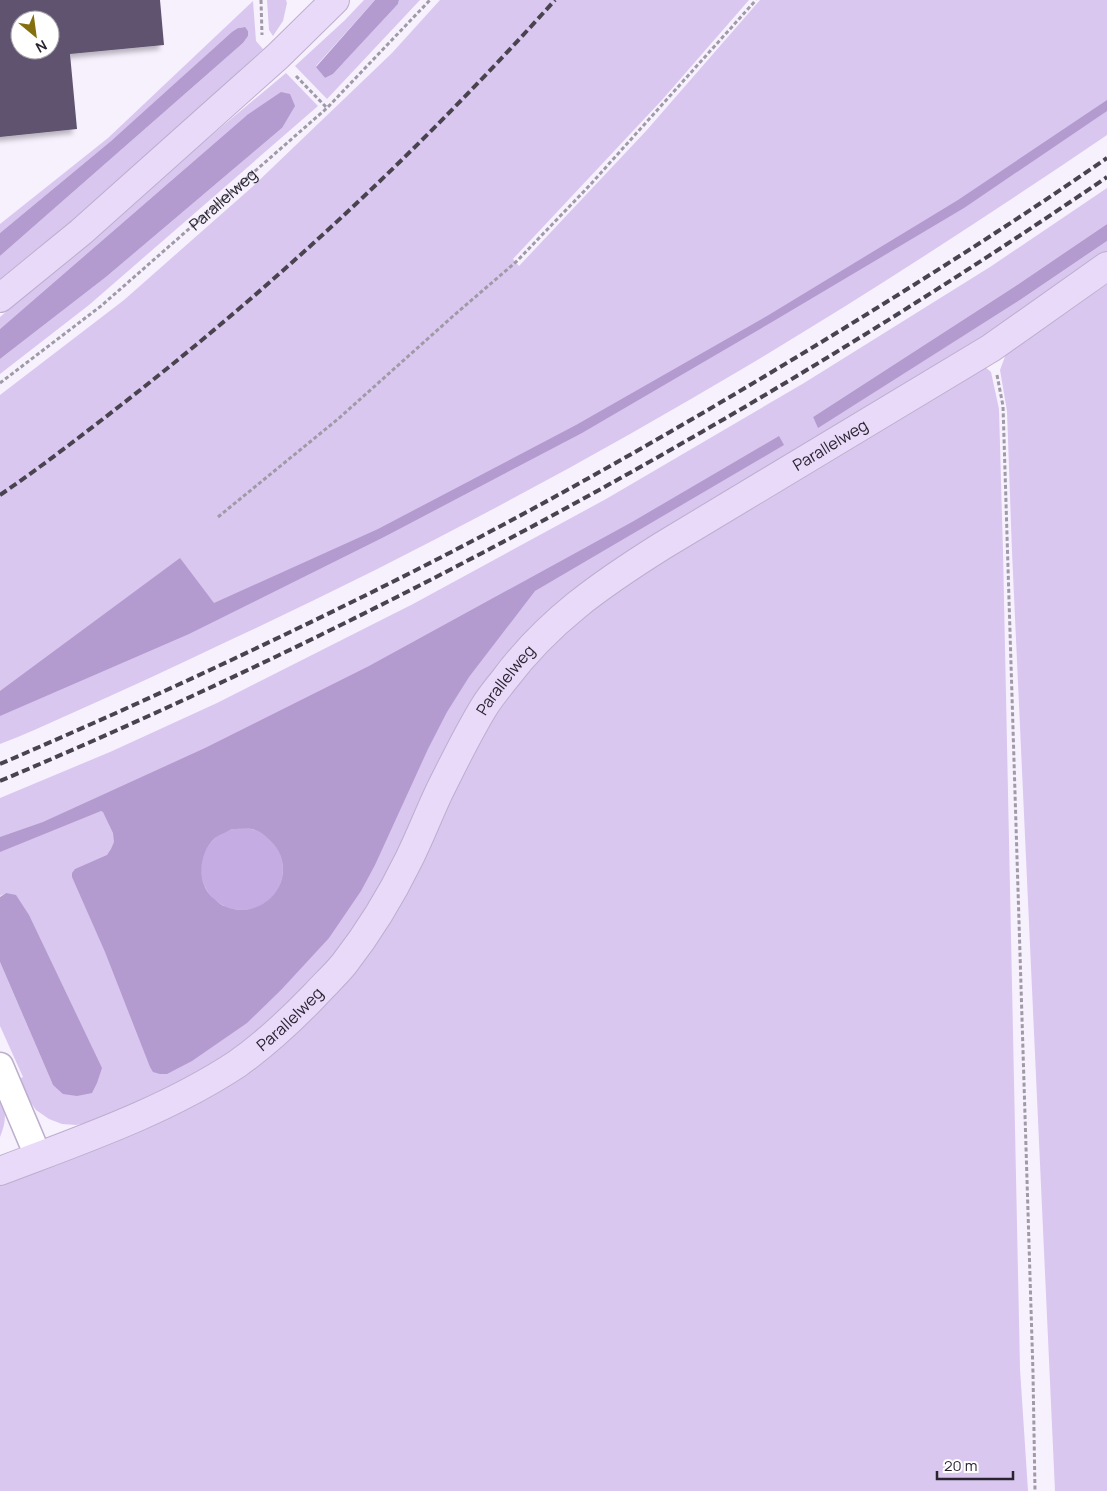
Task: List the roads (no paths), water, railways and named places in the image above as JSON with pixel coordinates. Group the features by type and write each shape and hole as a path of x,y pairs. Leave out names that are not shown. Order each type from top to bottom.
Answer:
{"street":[{"path":"0,298 81,232 278,56 329,2"},
{"name":"Parallelweg","path":"0,1171 99,1133 144,1114 192,1090 238,1063 272,1036 304,1006 343,965 372,924 409,860 440,790 485,705 513,667 544,633 578,603 618,574 662,546 991,348 1107,266"},
{"path":"0,1066 38,1156"}],"railway":[{"path":"0,495 76,440 179,359 293,262 401,161 505,55 555,0"},
{"path":"0,764 108,717 268,643 426,565 586,480 691,420 846,327 1043,202 1107,158"},
{"path":"0,781 145,718 288,651 429,581 568,507 842,349 975,265 1107,177"}]}
